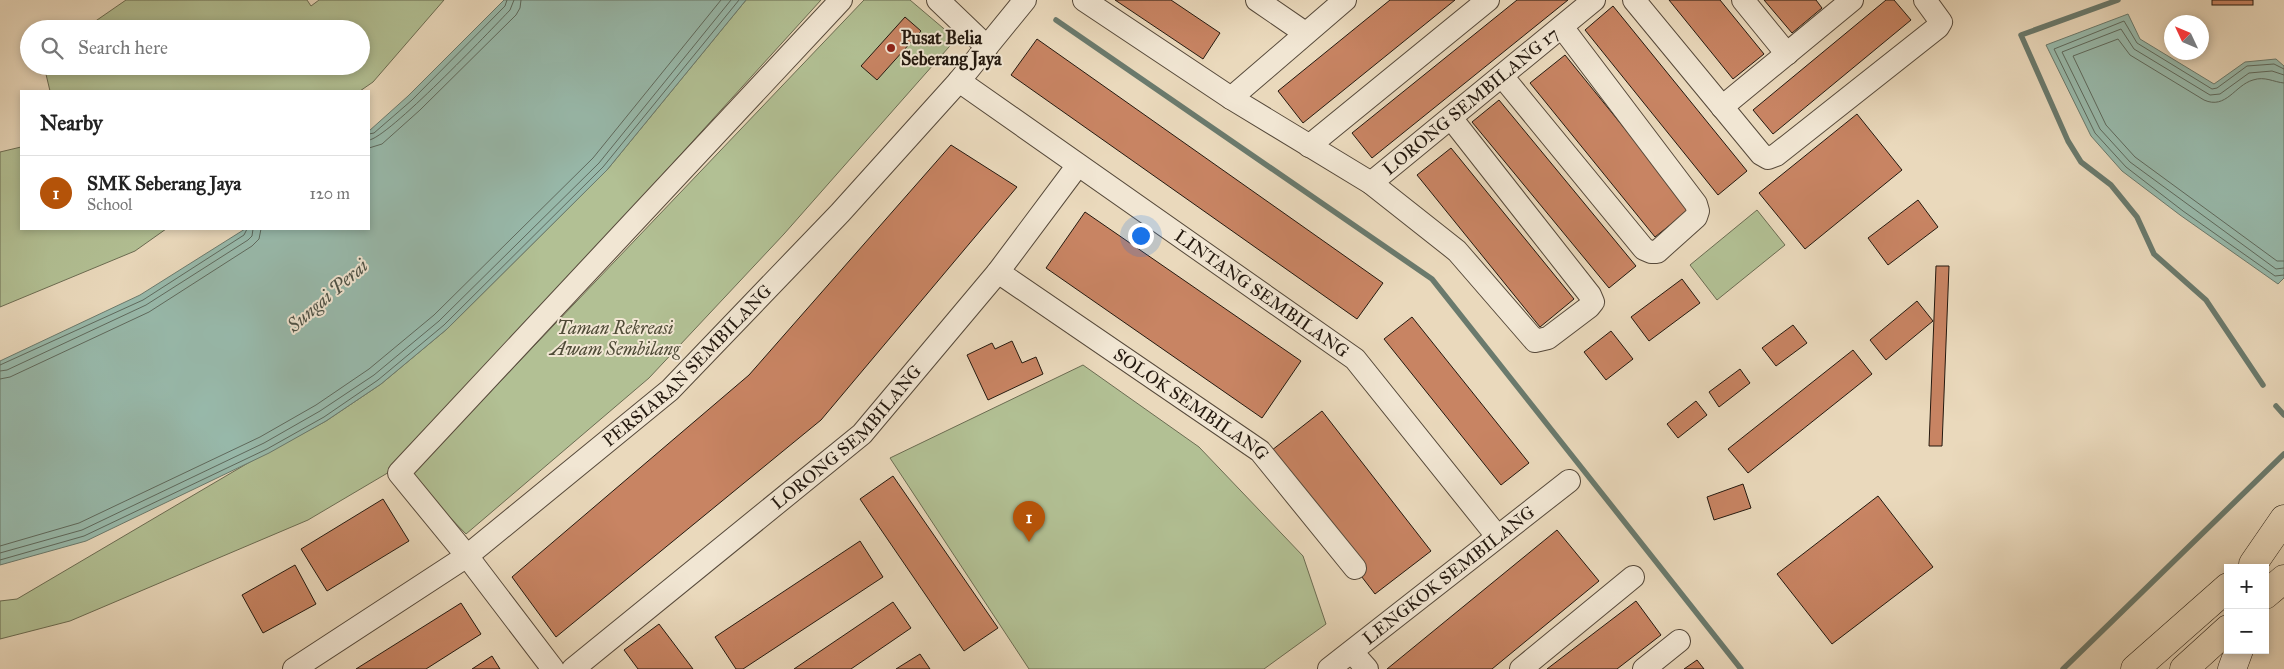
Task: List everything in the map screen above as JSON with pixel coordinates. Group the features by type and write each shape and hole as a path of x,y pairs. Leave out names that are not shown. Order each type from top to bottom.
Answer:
{"highway":[{"path":"2252,564 2284,519"},
{"path":"2253,564 2284,538"},
{"path":"2135,669 2224,591"},
{"path":"2184,669 2224,633"}],"street":[{"path":"553,669 467,556 399,473 841,0"},
{"path":"938,0 987,47"},
{"name":"PERSIARAN SEMBILANG","path":"294,669 467,556 670,390 840,213 959,81 1025,0"},
{"path":"1084,0 1231,98 1371,183 1457,251 1535,341 1541,340 1593,302 1590,295 1451,118"},
{"path":"1258,0 1305,33"},
{"path":"1231,98 1345,0"},
{"path":"1309,146 1488,0"},
{"name":"LORONG SEMBILANG 17","path":"1371,183 1594,0"},
{"path":"1634,0 1761,154 1768,158 1776,155 1938,27 1941,22 1925,0"},
{"path":"1743,0 1787,54"},
{"path":"1722,107 1787,54 1841,3"},
{"path":"1502,76 1644,249 1657,252 1696,217 1698,210 1696,204 1562,27"},
{"name":"LINTANG SEMBILANG","path":"959,81 1356,359 1497,536"},
{"name":"LORONG SEMBILANG","path":"573,669 862,434 998,272 1078,165"},
{"name":"SOLOK SEMBILANG","path":"998,272 1260,451 1355,568"},
{"name":"LENGKOK SEMBILANG","path":"1328,669 1359,661 1497,536 1569,481"},
{"path":"1521,669 1633,577"},
{"path":"1644,669 1679,641"},
{"path":"2232,669 2238,654"}],"green space":[{"path":"126,0 307,0 311,6 319,0 444,0 373,82 361,90 50,90 46,75 370,75 370,20 97,20"},
{"path":"746,0 821,0 396,468 308,520 70,621 0,639 0,601 17,599 248,463 326,421 381,384 447,329 607,170"},
{"name":"Taman Rekreasi Awam Sembilang","path":"864,0 910,0 956,39 784,234 649,378 466,534 410,476"},
{"path":"20,147 20,230 165,230 135,251 0,307 0,152"},
{"path":"1757,210 1785,245 1717,300 1690,265"},
{"path":"1083,365 1199,447 1303,556 1326,624 1264,669 1029,669 890,458"}],"water":[{"name":"Sungai Perai","path":"504,0 746,0 607,170 447,329 381,384 326,421 269,453 86,541 0,565 0,361 140,295 243,230 370,230 370,130 408,96"},
{"path":"2128,14 2140,39 2164,54 2164,60 2175,60 2214,84 2245,62 2276,59 2284,66 2284,278 2278,284 2180,215 2122,171 2091,136 2046,45"}],"building":[{"path":"1115,0 1171,0 1220,33 1203,59"},
{"path":"1390,0 1455,0 1303,123 1278,91"},
{"path":"1517,0 1568,0 1372,158 1352,133"},
{"path":"1669,0 1720,0 1764,54 1733,79"},
{"path":"1764,0 1816,0 1822,8 1792,33"},
{"path":"1886,0 1894,0 1911,20 1773,134 1753,110"},
{"path":"2212,0 2253,0 2253,5 2212,5"},
{"path":"1613,6 1747,171 1718,195 1585,30"},
{"name":"Pusat Belia Seberang Jaya","path":"905,17 921,31 877,80 861,66"},
{"path":"1037,39 1383,283 1357,319 1011,75"},
{"path":"1565,55 1690,209 1655,237 1530,83"},
{"path":"1499,100 1636,266 1609,288 1472,122"},
{"path":"1857,114 1902,170 1805,249 1759,193"},
{"path":"951,145 1017,187 821,420 556,637 512,577 749,375"},
{"path":"1451,148 1574,299 1540,327 1417,175"},
{"path":"1918,200 1938,227 1888,265 1868,238"},
{"path":"1085,212 1301,361 1262,418 1046,268"},
{"path":"1936,266 1949,266 1942,446 1929,446"},
{"path":"1682,279 1700,303 1649,341 1631,317"},
{"path":"1917,301 1933,321 1886,360 1870,340"},
{"path":"1412,317 1529,463 1501,485 1384,339"},
{"path":"1793,325 1807,343 1776,366 1762,348"},
{"path":"1611,331 1633,359 1606,380 1584,352"},
{"path":"1012,341 1022,363 1036,357 1043,374 988,400 967,355 992,343 995,349"},
{"path":"1853,350 1872,374 1748,473 1728,449"},
{"path":"1740,369 1750,383 1719,407 1709,392"},
{"path":"1696,401 1707,415 1678,438 1667,424"},
{"path":"1322,411 1431,551 1375,594 1267,454"},
{"path":"893,476 998,628 964,651 860,499"},
{"path":"1743,484 1751,508 1714,520 1707,497"},
{"path":"1878,496 1933,567 1832,644 1777,574"},
{"path":"383,499 409,541 327,591 301,549"},
{"path":"1557,530 1599,581 1492,669 1387,669"},
{"path":"860,541 883,577 743,669 736,669 715,637"},
{"path":"295,565 316,604 263,633 242,595"},
{"path":"1636,601 1661,635 1617,669 1547,669"},
{"path":"893,602 911,628 851,669 794,669"},
{"path":"461,603 481,634 426,669 356,669"},
{"path":"659,624 693,669 638,669 624,650"},
{"path":"920,654 930,669 896,669"},
{"path":"492,656 500,669 472,669"},
{"path":"1697,660 1704,669 1684,669"}],"waterway":[{"path":"2118,0 2021,35 2068,141 2081,162 2111,185 2137,217 2154,254 2206,300 2263,385"},
{"path":"1056,20 1432,279 1741,669"},
{"path":"2276,406 2284,415"},
{"path":"2063,669 2284,454"}],"place":[{"name":"Pusat Belia Seberang Jaya","path":"891,48"},
{"name":"SMK Seberang Jaya","path":"1029,542"}]}
